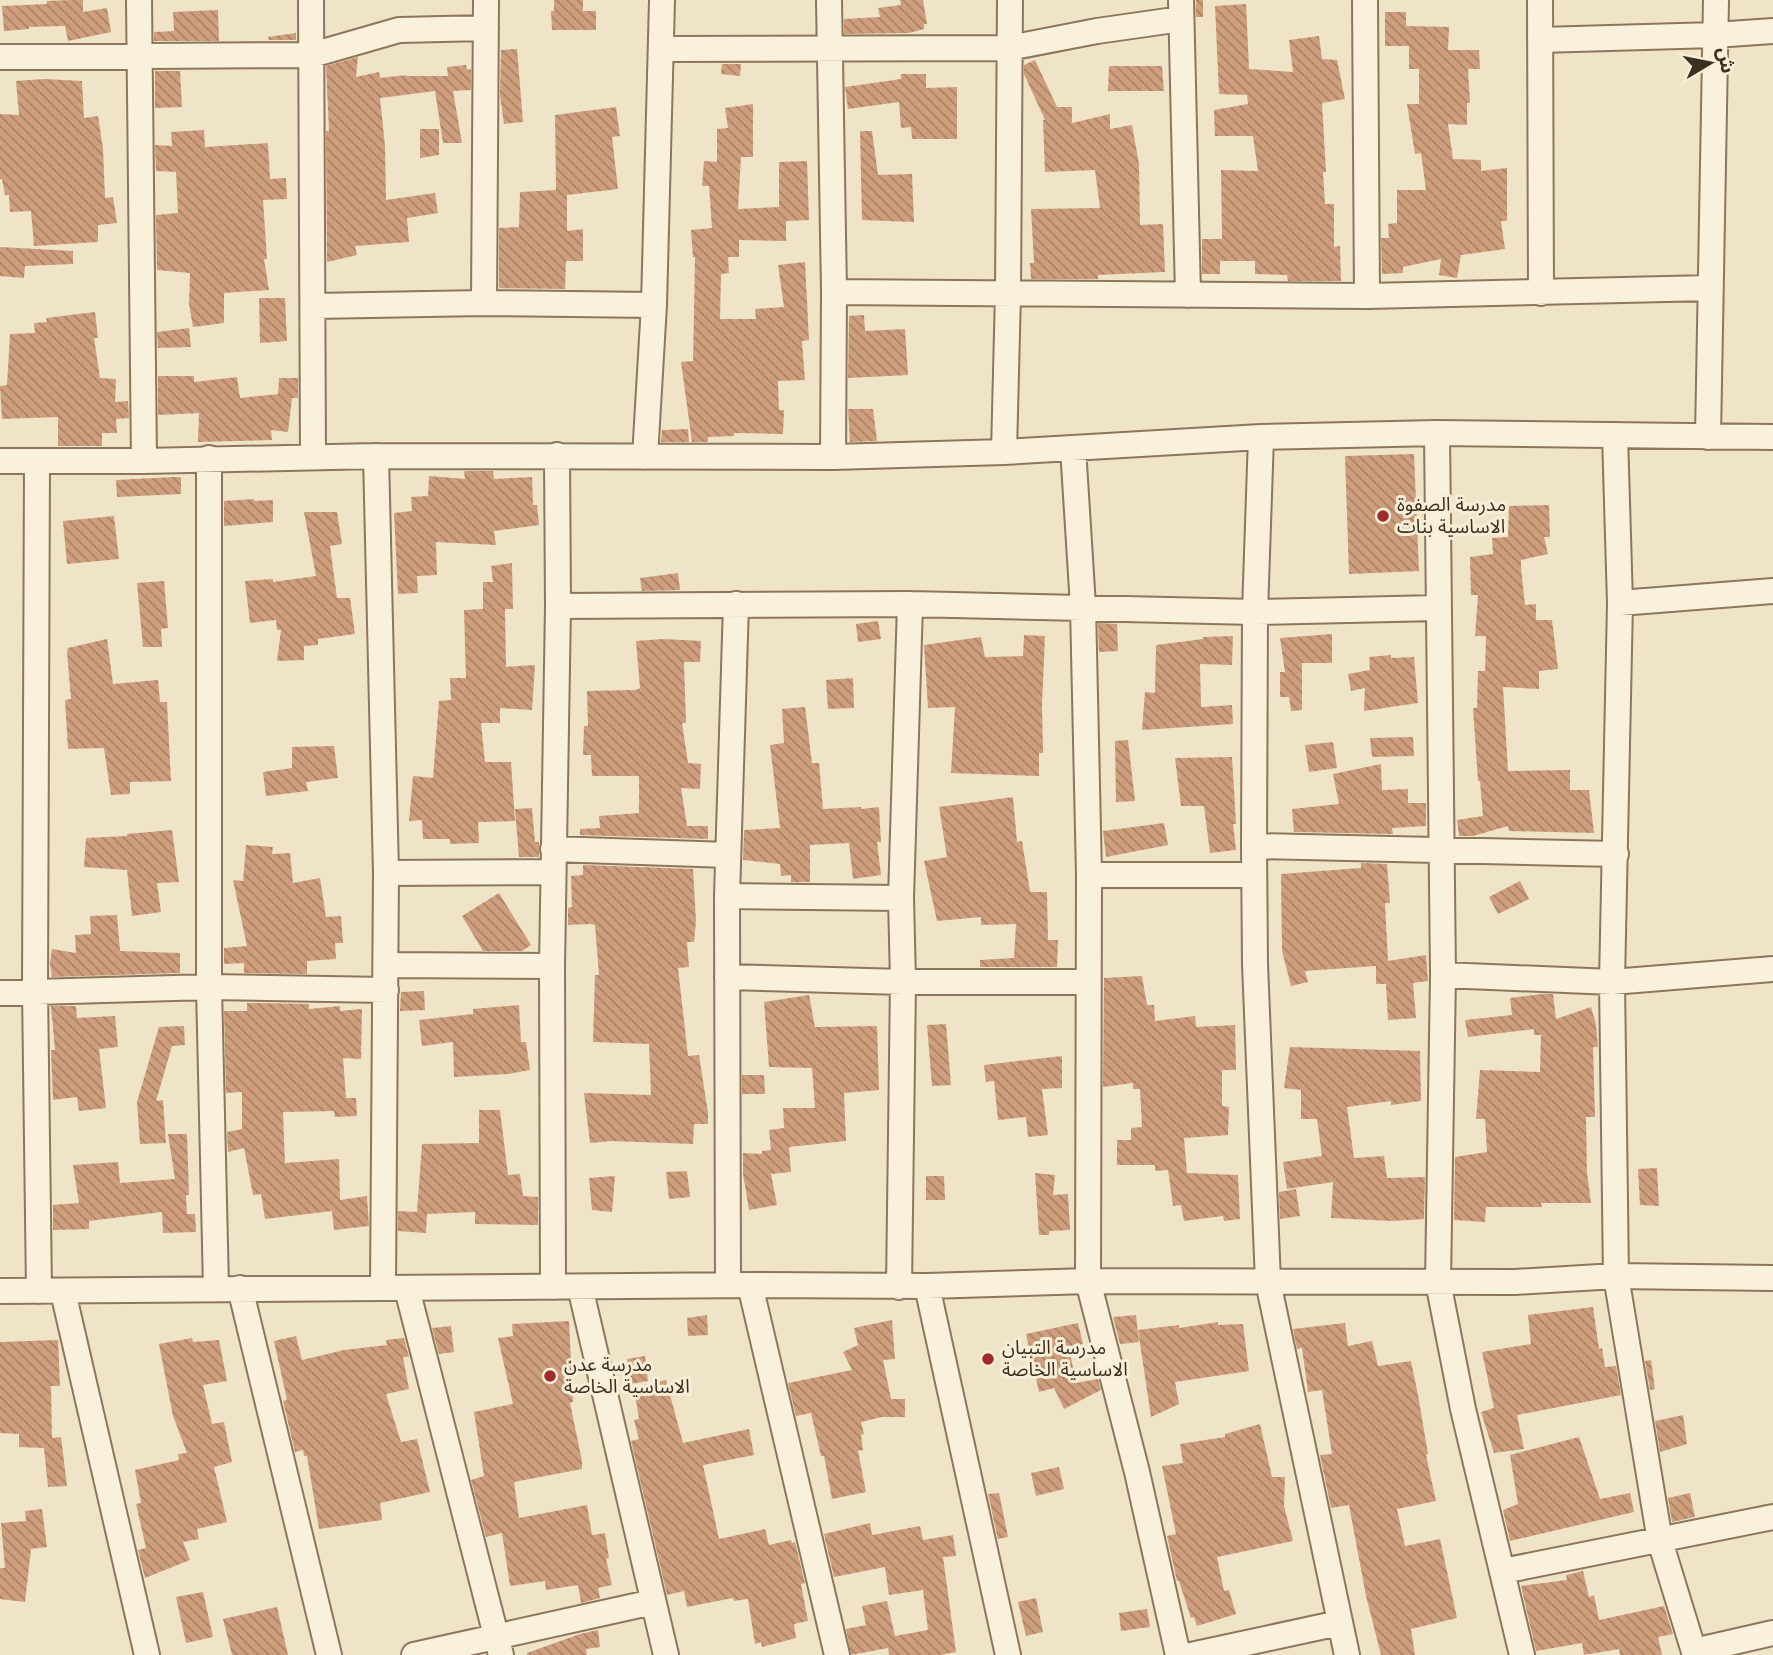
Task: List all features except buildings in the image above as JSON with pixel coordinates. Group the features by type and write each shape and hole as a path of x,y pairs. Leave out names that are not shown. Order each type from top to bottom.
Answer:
{"street":[{"path":"139,0 144,461"},
{"path":"311,0 313,457"},
{"path":"484,303 486,0"},
{"path":"645,457 654,305 662,0"},
{"path":"829,0 834,292 833,457"},
{"path":"1004,452 1010,0"},
{"path":"1365,0 1367,296"},
{"path":"1540,0 1541,293"},
{"path":"1708,437 1716,0"},
{"path":"662,49 1009,48 1081,34 1181,9 1188,295"},
{"path":"0,57 312,55 399,30 486,28"},
{"path":"1540,40 1773,31"},
{"path":"834,292 1367,296 1710,288"},
{"path":"313,306 484,303 654,305"},
{"path":"0,461 557,455 833,457 1004,452 1261,437 1437,433 1773,437"},
{"path":"1437,433 1443,975 1438,1282 1463,1409 1522,1655"},
{"path":"1615,435 1620,603 1612,982 1616,1276 1660,1541 1695,1653 1773,1633"},
{"path":"1261,437 1255,612 1254,875 1268,1282 1347,1655"},
{"path":"1073,448 1083,606 1089,875 1088,1281 1137,1472 1178,1655"},
{"path":"553,1287 552,966 558,606 557,455"},
{"path":"376,456 386,873 383,1288"},
{"path":"209,458 209,987 228,1288 329,1655"},
{"path":"37,461 35,990 51,1292 147,1655"},
{"path":"1620,603 1773,591"},
{"path":"736,604 727,977 739,1285 837,1655"},
{"path":"558,606 910,604 1255,612 1438,608"},
{"path":"900,1287 903,982 901,898 910,604"},
{"path":"1254,846 1616,854"},
{"path":"386,873 553,860 728,855"},
{"path":"1089,875 1254,875"},
{"path":"727,896 901,898"},
{"path":"386,965 552,966"},
{"path":"1443,975 1612,982 1773,969"},
{"path":"727,977 903,982 1087,982"},
{"path":"0,993 209,987 386,990"},
{"path":"0,1291 739,1285 900,1287 1088,1281 1515,1282 1616,1276 1773,1278"},
{"path":"927,1286 1008,1655"},
{"path":"580,1287 666,1655"},
{"path":"407,1289 499,1646"},
{"path":"1503,1571 1773,1517"},
{"path":"414,1655 499,1646 653,1602"},
{"path":"1191,1655 1339,1623"}],"place":[{"name":"مدرسة الصفوة الاساسية بنات","path":"1383,516"},
{"name":"مدرسة التبيان الاساسية الخاصة","path":"988,1359"},
{"name":"مدرسة عدن الاساسية الخاصة","path":"550,1376"}]}
